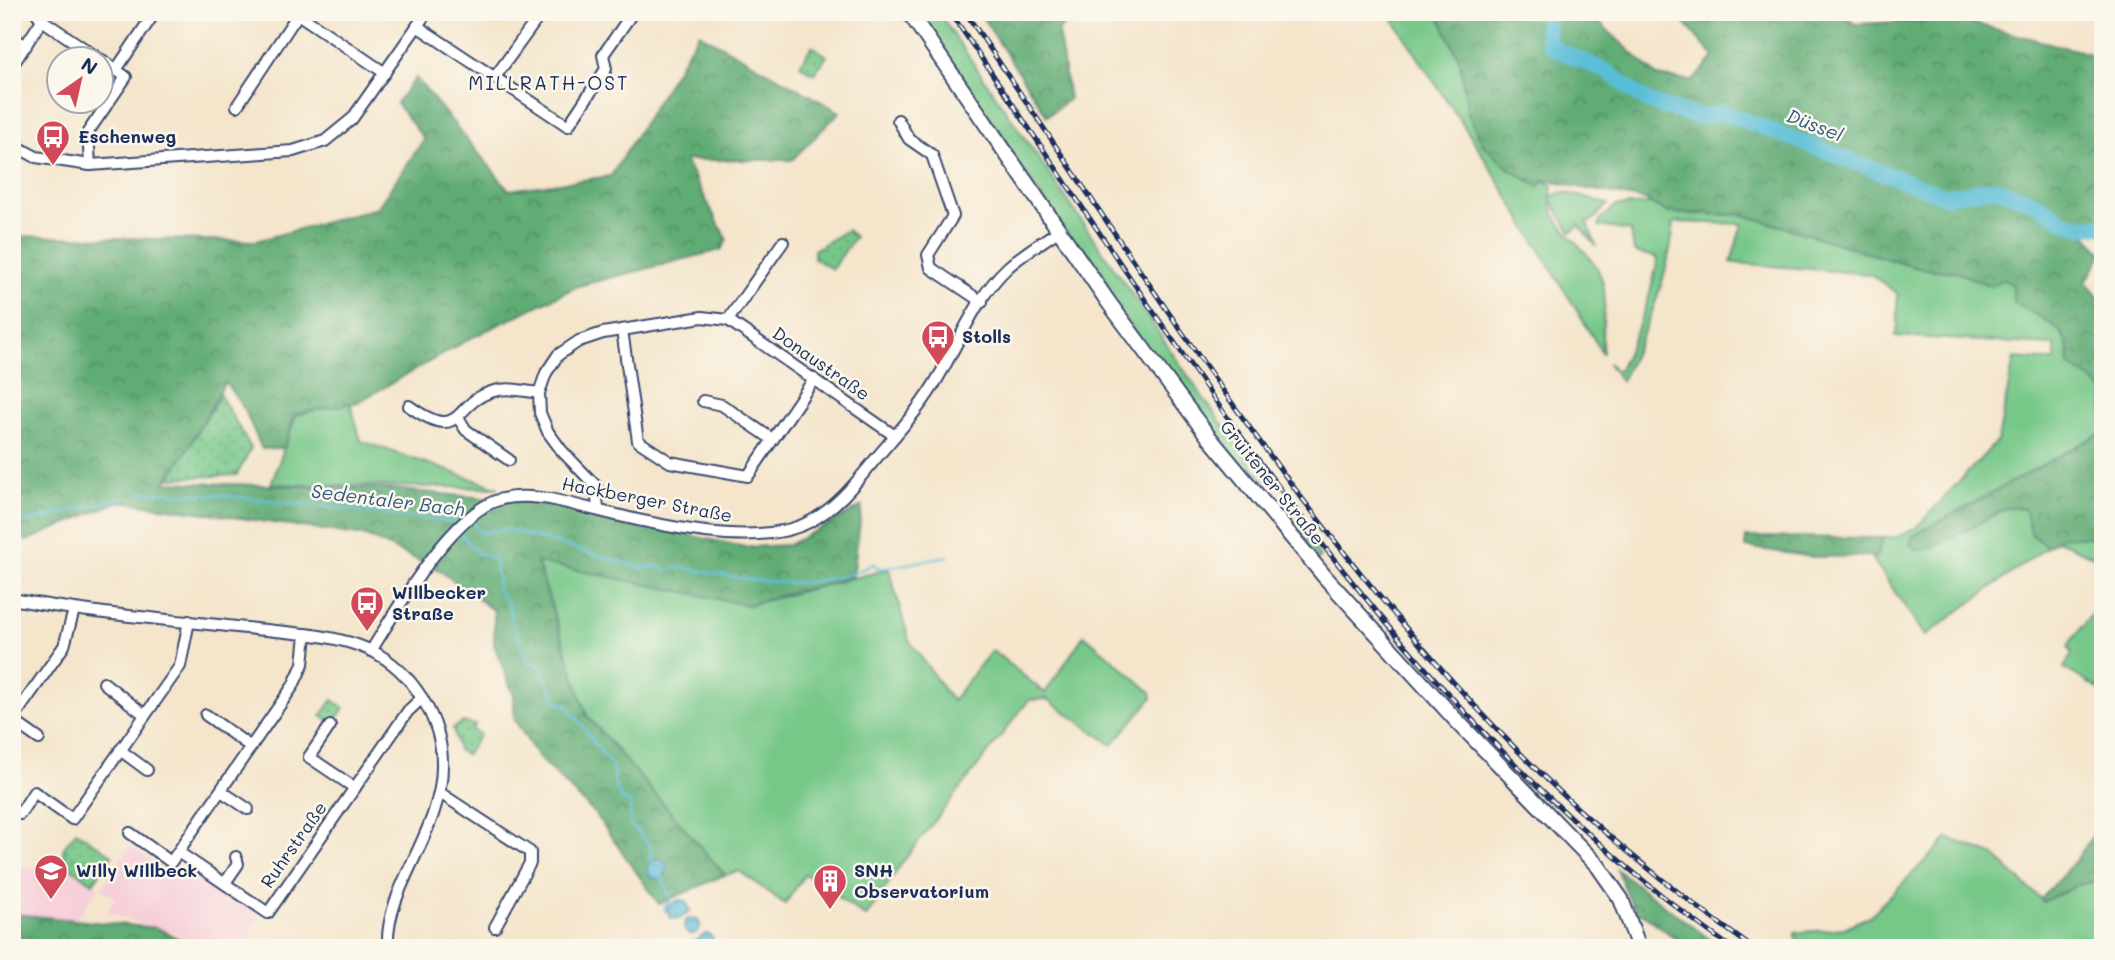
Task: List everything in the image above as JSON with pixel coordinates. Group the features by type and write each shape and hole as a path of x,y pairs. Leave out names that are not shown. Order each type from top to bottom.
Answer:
{"main road":[{"name":"Gruitener Straße","path":"909,12 1058,231 1200,426 1317,568 1454,719 1598,866 1621,899 1639,948"}],"street":[{"path":"116,91 126,77 116,70 155,12"},
{"path":"12,144 36,157 90,165 293,150 325,141 352,119 427,12"},
{"path":"495,77 542,12"},
{"path":"417,26 568,127 606,69 603,55 633,12"},
{"path":"237,106 297,13 385,73"},
{"path":"12,66 26,46 39,16 81,46"},
{"path":"12,37 26,46"},
{"path":"90,165 88,132 99,116"},
{"path":"898,120 909,139 932,155 953,216 928,255 931,268 982,302"},
{"name":"Hackberger Straße","path":"371,651 452,531 493,502 526,496 711,534 747,537 791,530 811,521 853,486 934,386 982,302 1005,270 1058,231"},
{"path":"598,509 596,486 548,432 540,413 539,393 546,373 558,355 579,341 622,330 702,317 728,320 783,242"},
{"name":"Donaustraße","path":"728,320 895,436"},
{"path":"622,330 638,441 670,461 748,476 814,379"},
{"path":"409,406 428,419 442,423 459,418 469,406 494,391 513,389 539,393"},
{"path":"703,401 722,405 772,439"},
{"path":"459,418 466,430 509,460"},
{"path":"12,599 74,610 306,634 371,651 398,669 422,698 439,740 442,768 440,793 431,826 391,919 388,948"},
{"path":"39,739 12,720 64,646 74,610"},
{"path":"12,824 16,811 33,787 72,819 180,666 189,621"},
{"path":"178,852 299,676 306,634"},
{"path":"104,683 145,715"},
{"name":"Ruhrstraße","path":"130,833 171,862 178,852 268,913 413,704 422,698"},
{"path":"206,715 251,747"},
{"path":"330,726 309,757 355,788"},
{"path":"120,750 146,770"},
{"path":"220,790 248,809"},
{"path":"440,793 530,852 530,863 495,927"},
{"name":"Ruhrstraße","path":"225,883 238,864 236,857"}],"shaded area":[{"path":"130,846 176,878 183,868 221,894 227,890 262,916 241,948 204,948 174,932 159,935 143,924 106,912 115,898 102,889"},
{"name":"Willy Willbeck","path":"12,866 74,871 99,888 71,926 12,914"}],"green space":[{"path":"915,12 938,12 1204,399 1320,557 1317,561 1142,344"},
{"path":"979,12 1082,12 1058,30 1069,99 1047,116"},
{"path":"1388,12 1436,12 1450,33 1460,61 1468,114 1508,168 1539,187 1543,180 1553,186 1552,209 1557,219 1590,258 1602,279 1605,300 1603,354 1479,149"},
{"path":"1437,12 1588,12 1657,76 1693,81 1714,57 1675,12 1846,12 1854,24 1956,19 2103,57 2103,230 2080,229 2103,253 2086,282 2103,303 2103,391 2092,380 2068,365 2069,352 2061,333 2045,319 2013,302 2013,285 2003,279 1991,286 1956,272 1917,268 1745,215 1669,213 1645,200 1543,180 1540,187 1508,168 1483,145 1468,114 1460,61"},
{"path":"699,33 840,112 792,160 685,160 727,240 721,250 578,286 473,337 358,402 295,414 284,448 262,449 244,409 225,382 188,448 165,482 393,489 543,504 745,547 789,545 862,506 853,576 748,605 537,562 587,716 725,875 659,904 595,814 538,757 514,719 514,696 494,645 494,611 439,570 366,536 119,501 27,541 12,534 12,236 256,241 377,208 424,139 396,103 416,78 509,190 611,176"},
{"path":"812,46 827,56 814,74 800,65"},
{"path":"1564,192 1608,204 1592,221 1587,222 1597,247 1579,225 1571,232 1551,200 1554,195"},
{"path":"1652,204 1669,213 1745,215 1917,268 1956,272 1991,286 2003,279 2013,285 2014,302 2045,319 2061,333 2069,352 2068,365 2092,380 2103,391 2103,432 1913,536 2009,507 2024,509 2032,535 2047,547 1925,636 1872,558 1877,556 1883,538 1897,537 1916,528 1998,440 2014,358 2055,361 2055,345 1895,336 1898,325 1897,293 1870,274 1731,262 1742,224 1674,222 1662,283 1621,381 1608,363 1615,370 1619,370 1643,316 1658,258 1634,252 1631,231 1599,226 1600,220 1616,206"},
{"path":"847,230 855,237 832,269 814,258 814,250"},
{"path":"220,395 251,448 237,475 170,478"},
{"path":"349,398 361,441 499,488 271,484 296,416"},
{"path":"2103,432 2103,537 2061,537 2047,547 2032,535 2024,509 2008,507 1936,546 1916,551 1910,544 1913,536"},
{"path":"1746,537 1883,538 1877,556 1812,557 1745,547"},
{"path":"2061,537 2103,537 2103,561 2057,540"},
{"path":"537,562 748,605 889,569 909,640 952,701 992,650 1045,693 1084,635 1151,692 1152,698 1112,745 1047,699 1029,700 902,863 866,917 805,874 785,904 739,871 725,875 587,716"},
{"path":"2103,598 2103,692 2064,668 2072,653 2068,646"},
{"path":"333,700 344,708 333,724 321,716"},
{"path":"463,722 475,725 472,729 480,735 466,755 458,750 453,728"},
{"path":"2103,821 2103,879 2074,886 2043,902 2041,899 2075,861"},
{"path":"76,831 112,855 93,883 65,864 63,849"},
{"path":"1948,838 1993,855 2043,901 2074,886 2103,879 2103,948 1810,948 1796,939 1795,933 1844,928 1870,916"},
{"path":"1617,870 1722,948 1688,948 1642,913 1636,915"},
{"path":"12,914 157,928 198,948 12,948"}],"water":[{"path":"653,859 661,859 667,869 661,879 653,879 647,873 647,865"},
{"path":"679,900 685,901 691,911 679,919 671,918 666,908"},
{"path":"692,918 700,926 692,934 684,926"},
{"path":"705,934 710,935 716,945 712,948 693,947 693,943"}],"waterway":[{"name":"Düssel","path":"1546,12 1548,40 1555,49 1608,72 1642,98 1660,106 1700,117 1722,112 1945,196 1996,188 2038,204 2064,222 2083,227 2103,226"},
{"name":"Sedentaler Bach","path":"142,492 220,495 457,522"},
{"name":"Sedentaler Bach","path":"12,526 124,498"},
{"name":"Sedentaler Bach","path":"468,524 474,524 480,533 506,529 643,568 656,566 667,571 680,567 778,582 827,580 873,564 881,569 948,556"},
{"path":"458,532 477,551 495,559 498,590 508,603 512,622 530,663 538,663 557,702 566,704 613,768 621,799 630,803 631,825 650,845 651,864"},
{"path":"662,877 671,900 665,906 665,911"}],"railway":[{"path":"950,12 1209,392 1301,516 1397,635 1500,748 1611,853 1732,948"},
{"path":"965,12 1231,401 1373,589 1449,678 1556,788 1638,860 1753,948"}],"place":[{"name":"Eschenweg","path":"53,167"},
{"name":"Stolls","path":"938,367"},
{"name":"Willbecker Straße","path":"367,633"},
{"name":"Willy Willbeck","path":"51,901"},
{"name":"SNH Observatorium","path":"830,911"}],"district":[{"name":"MILLRATH-OST","path":"549,83"}]}
